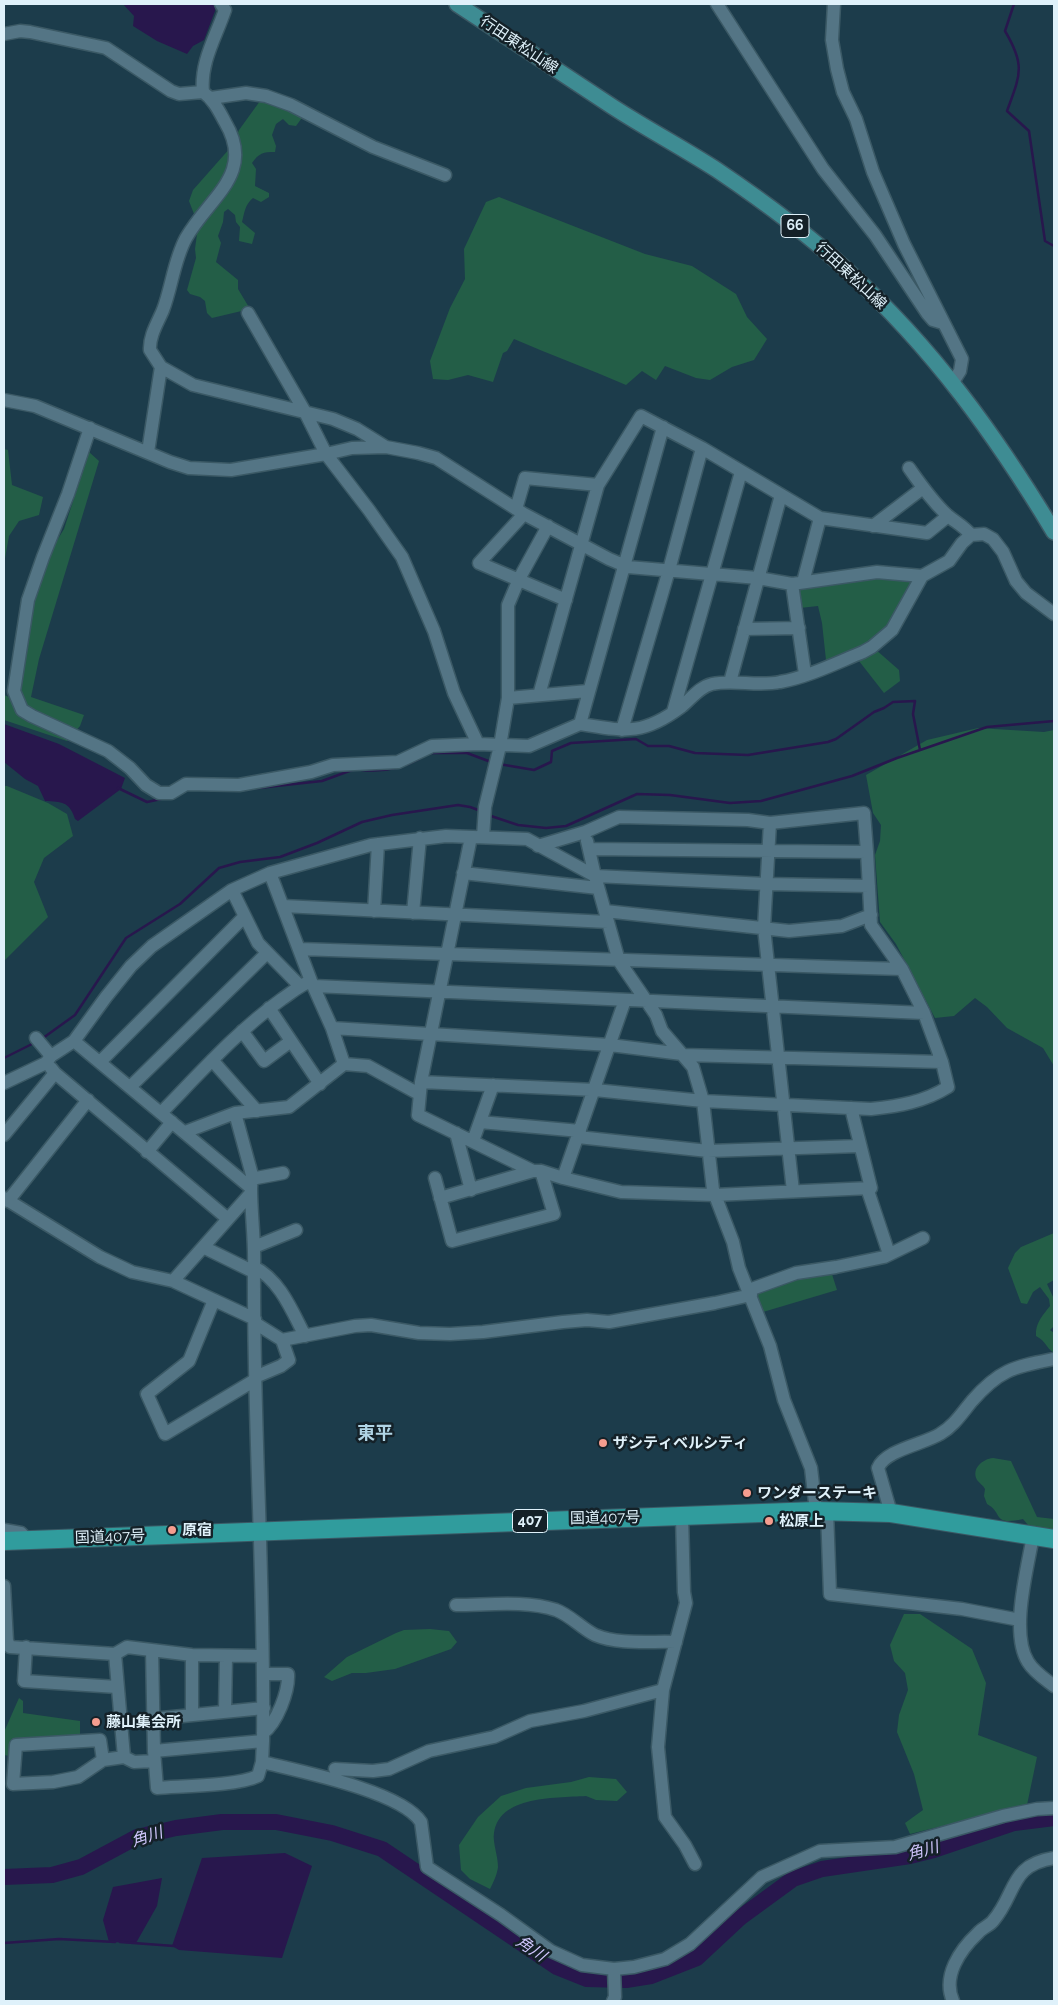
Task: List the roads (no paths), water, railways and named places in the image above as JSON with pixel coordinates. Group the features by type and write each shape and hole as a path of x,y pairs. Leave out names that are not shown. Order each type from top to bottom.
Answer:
{"highway":[{"name":"国道407号","path":"4,1541 822,1511 892,1513 1054,1539"}],"main road":[{"name":"行田東松山線","path":"457,4 614,108 763,201 850,272 918,341 953,382 1006,454 1054,532"}],"street":[{"path":"221,4 225,10 205,60 202,80 207,95 232,132 236,146 236,161 233,173 225,188 196,222 178,255 150,345 151,354 162,367 193,385 333,419 357,429 386,446"},
{"path":"717,4 823,169 875,235 927,313 933,320 943,323"},
{"path":"834,4 832,40 843,92 856,119 873,172 896,226 962,359 960,371 953,382"},
{"path":"4,34 20,31 30,32 106,48 171,92 179,94 246,93 266,96 291,104 373,147 445,175"},
{"path":"248,313 305,412 326,454 402,557 434,631 454,693 478,744"},
{"path":"148,452 162,367"},
{"path":"4,400 36,406 170,462 189,468 231,470 352,448 386,446 436,458 520,511 623,565 798,583 877,572 922,576"},
{"path":"539,695 598,485 641,416 702,448 820,518 928,533 948,516"},
{"path":"580,724 663,427"},
{"path":"90,428 68,494 43,556 28,600 14,691 22,710 108,751 159,793 171,793 186,784 239,784 311,772 334,765 398,762 432,746 478,744 529,746 580,724 622,730 641,729 673,712 704,687 730,682 761,684 781,682 863,652 884,638 892,630 922,576 949,560 971,535 984,534 993,539 1003,552 1016,581 1031,598 1054,614"},
{"path":"622,730 669,570 702,448"},
{"path":"910,468 923,488 948,516 971,535"},
{"path":"673,712 741,472"},
{"path":"566,600 479,563 520,511 525,478 598,485"},
{"path":"873,526 923,488"},
{"path":"730,682 781,495"},
{"path":"805,674 799,628 798,583 820,518"},
{"path":"548,526 508,605 508,698 500,746 477,837 463,873 420,1088 418,1115 537,1171 621,1192 714,1195 871,1188 851,1108"},
{"path":"744,629 799,628"},
{"path":"508,698 588,691"},
{"path":"185,1132 235,1113 289,1107 344,1064 368,1066 420,1088 492,1085 595,1090 703,1101 871,1109 890,1107 931,1097 948,1087 942,1062 924,1013 902,969 871,925 864,813 770,823 618,818 585,832 538,846"},
{"path":"770,823 764,928 793,1191"},
{"path":"585,832 596,882 619,961 656,1015 662,1031 693,1067 703,1101 714,1195 725,1218 739,1268 770,1346 784,1400 811,1468 822,1511 830,1594 962,1609 1020,1620"},
{"path":"4,1083 48,1060 74,1041 111,991 152,946 232,890 270,874 316,859 378,844 446,836 527,839 596,882"},
{"path":"413,913 420,838"},
{"path":"374,911 378,844"},
{"path":"590,849 867,852"},
{"path":"463,873 596,882 869,886"},
{"path":"270,874 300,949 308,984 332,1028 344,1064"},
{"path":"232,890 244,918 258,943 267,953 308,984 648,1002 924,1013"},
{"path":"282,906 413,913 606,916 789,931 842,926 871,915"},
{"path":"100,1062 244,918"},
{"path":"300,949 448,952 619,961 902,969"},
{"path":"130,1087 267,953"},
{"path":"161,1113 242,1031 269,1008 308,984"},
{"path":"563,1178 625,1000"},
{"path":"269,1008 320,1084"},
{"path":"332,1028 610,1045 683,1054 942,1062"},
{"path":"242,1031 264,1061 291,1041"},
{"path":"36,1038 55,1073 228,1219"},
{"path":"74,1041 251,1186"},
{"path":"212,1060 257,1110"},
{"path":"4,1135 55,1073"},
{"path":"473,1141 492,1085"},
{"path":"88,1100 6,1199 100,1257 132,1272 173,1281 214,1300 255,1321 282,1340 289,1360 281,1366 255,1378 165,1434 148,1394 189,1361 214,1300"},
{"path":"152,1650 152,1719 157,1788 252,1779 258,1776 262,1762 264,1708 262,1656 263,1603 255,1378 254,1247 251,1186 235,1113"},
{"path":"148,1152 172,1122"},
{"path":"480,1122 708,1151 860,1146"},
{"path":"456,1134 471,1190"},
{"path":"440,1198 537,1171"},
{"path":"435,1178 452,1241 554,1214 537,1171"},
{"path":"173,1281 228,1219 251,1186 283,1173"},
{"path":"867,1188 889,1254"},
{"path":"254,1247 296,1230"},
{"path":"282,1340 356,1326 371,1325 419,1333 450,1334 587,1320 609,1322 715,1303 750,1292 796,1273 884,1257 923,1238"},
{"path":"203,1246 262,1271 277,1285 305,1336"},
{"path":"892,1513 882,1486 878,1468 880,1462 941,1434 954,1424 982,1390 1006,1371 1054,1359"},
{"path":"682,1516 683,1582 686,1603 664,1690 658,1747 665,1817 685,1845 695,1864"},
{"path":"4,1530 21,1533 28,1540"},
{"path":"1033,1536 1020,1620 1022,1649 1029,1663 1054,1686"},
{"path":"4,1586 7,1641 10,1647 115,1654 127,1647 192,1655 262,1656"},
{"path":"456,1605 537,1606 557,1611 598,1636 617,1641 676,1642"},
{"path":"26,1647 24,1681 117,1687"},
{"path":"115,1654 124,1757"},
{"path":"192,1655 192,1714"},
{"path":"225,1711 226,1656"},
{"path":"103,1760 100,1740 16,1745 13,1784 53,1782 78,1777 103,1760 124,1757 134,1762 154,1756 263,1737 274,1722 288,1682 288,1674 263,1674"},
{"path":"335,1770 373,1771 389,1769 429,1751 494,1737 530,1721 584,1711 664,1690"},
{"path":"152,1719 264,1708"},
{"path":"262,1762 369,1790 394,1802 417,1816 421,1822 427,1867 552,1951 582,1965 614,1970 664,1959 690,1944 762,1877 820,1851 895,1847 1003,1816 1037,1809 1054,1808"},
{"path":"953,2001 949,1983 951,1973 958,1958 978,1933 991,1922 1002,1908 1007,1895 1021,1873 1029,1865 1054,1858"},
{"path":"614,1970 614,1999"}],"waterway":[{"path":"1014,4 1005,31 1016,53 1019,71 1007,111 1029,131 1045,241 1054,246"},
{"path":"499,764 534,770 551,762 552,751 571,743 636,739 648,746 669,746 695,753 748,755 828,742 836,739 874,712 893,702 915,701 913,714 920,750"},
{"path":"488,815 518,825 546,828 566,826 637,794 670,795 730,803 761,801 852,776 897,758 987,727 1054,721"},
{"path":"431,753 467,753 491,762"},
{"path":"362,770 392,769 419,759"},
{"path":"258,788 322,781 352,770"},
{"path":"118,788 147,802 161,799"},
{"path":"43,1038 75,1015 126,938 180,904 219,868 240,862 280,857 317,843 362,822 392,815 458,805 481,811"},
{"path":"4,1058 34,1043"},
{"name":"角川","path":"4,1877 52,1875 81,1867 137,1837 176,1828 222,1822 276,1822 332,1833 382,1849 557,1967 587,1979 626,1980 651,1976 697,1958 741,1917 793,1879 822,1869 910,1856 934,1850 1014,1823 1054,1818"},
{"path":"4,1943 59,1939 115,1942"},
{"path":"120,1942 174,1946"}],"place":[{"name":"ザシティベルシティ","path":"603,1443"},
{"name":"ワンダーステーキ","path":"747,1493"},
{"name":"松原上","path":"769,1521"},
{"name":"原宿","path":"172,1530"},
{"name":"藤山集会所","path":"96,1722"}],"district":[{"name":"東平","path":"375,1434"}]}
